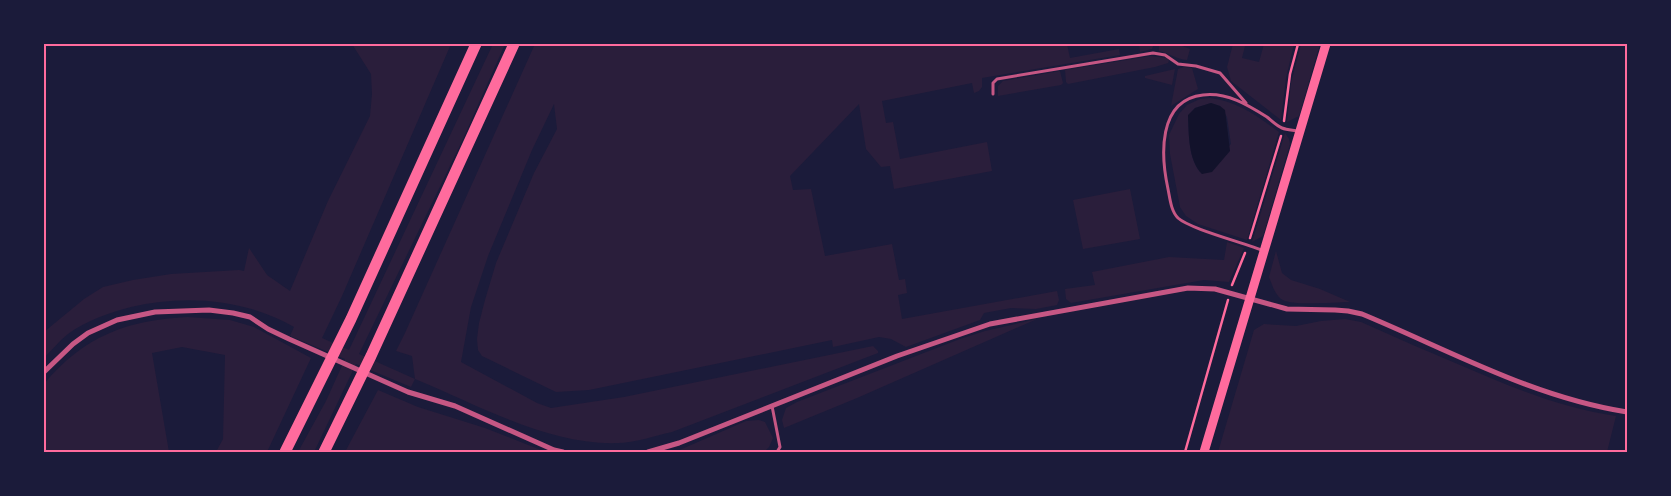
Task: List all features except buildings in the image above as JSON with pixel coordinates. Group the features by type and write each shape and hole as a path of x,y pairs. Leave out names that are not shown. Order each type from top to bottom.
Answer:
{"highway":[{"path":"285,452 351,319 476,44"},
{"path":"324,452 371,356 514,44"}],"main road":[{"path":"1204,452 1326,44"}],"street":[{"path":"648,452 679,443 897,356 990,324 1188,288 1214,289 1287,310 1335,310 1362,314 1505,378 1564,398 1627,412"},
{"path":"44,372 73,344 88,333 123,318 155,312 209,310 233,313 250,317 288,339 408,392 455,406 554,450 563,452"}],"lane":[{"path":"993,94 993,83 997,80 1153,52 1165,55 1178,64 1196,66 1220,73 1247,103 1283,128 1301,131"},
{"path":"1247,103 1204,94 1186,100 1170,118 1165,134 1163,151 1171,203 1176,215 1188,224 1264,252"},
{"path":"772,406 780,447 777,452"}],"path":[{"path":"1186,452 1229,293 1248,245 1283,128 1290,74 1298,44"}],"shaded area":[{"path":"352,44 451,44 322,338 349,350 493,44 505,44 463,139 359,354 415,379 411,387 356,364 314,452 298,452 326,401 345,359 290,336 294,327 256,310 235,305 194,300 152,303 131,307 98,318 75,329 44,358 44,332 84,299 103,287 171,274 244,271 249,248 267,275 290,291 328,201 370,116 371,74"},
{"path":"535,44 1067,44 1070,58 1119,49 1120,55 982,78 982,87 974,93 972,83 882,101 886,123 893,122 900,159 987,142 992,171 894,189 890,166 881,167 866,149 859,104 790,176 793,190 811,189 825,256 892,244 899,280 905,279 907,293 898,295 902,319 1057,291 1059,300 1057,305 1036,309 1011,308 984,313 980,320 906,347 891,339 879,337 833,347 832,340 589,390 556,392 482,356 478,350 477,339 479,323 496,263 534,173 557,129 554,104 532,150 488,256 471,307 461,362 537,403 551,408 624,397 873,346 878,353 672,432 619,443 567,438 541,431 515,422 415,379 412,356 396,351"},
{"path":"1139,44 1154,44 1152,49 1140,52"},
{"path":"1159,44 1177,44 1190,49 1187,60 1159,51"},
{"path":"1233,44 1245,46 1242,58 1259,62 1264,44 1294,44 1286,78 1281,120 1231,81 1227,67"},
{"path":"1301,44 1320,44 1299,116 1287,122 1291,83"},
{"path":"1151,56 1167,58 1169,61 1155,67 1068,84 1066,82 1065,70"},
{"path":"1184,67 1192,68 1198,89 1171,106 1178,69"},
{"path":"1175,69 1172,85 1145,78 1145,76"},
{"path":"1060,71 1063,83 1061,85 998,96 998,86 1003,81"},
{"path":"1210,98 1229,102 1255,115 1279,132 1247,240 1198,224 1186,216 1180,207 1170,154 1169,135 1179,114 1187,105 1200,99","holes":["1211,103 1220,106 1227,117 1231,144 1202,174 1197,168 1192,154 1188,116 1195,108"]},
{"path":"1211,103 1225,110 1230,151 1212,172 1202,174 1194,162 1192,154 1188,115 1195,108"},
{"path":"1285,133 1290,144 1263,236 1252,242"},
{"path":"1130,189 1140,239 1083,249 1073,200"},
{"path":"1227,242 1244,248 1229,282 1204,280 1071,303 1066,299 1065,289 1095,285 1092,272 1169,257 1224,260"},
{"path":"1276,251 1282,273 1291,280 1320,289 1350,302 1296,303 1280,298 1274,290 1269,277"},
{"path":"188,317 230,320 254,327 311,358 267,452 216,452 223,439 225,355 182,347 152,353 169,452 44,452 44,384 59,367 91,342 126,327 145,322"},
{"path":"1037,319 784,428 782,420 786,408 797,402 960,339"},
{"path":"1345,319 1361,322 1536,396 1576,408 1616,416 1607,452 1218,452 1254,330 1264,324 1296,326"},
{"path":"378,390 418,407 485,428 546,452 345,452"},
{"path":"759,420 765,422 773,438 769,447 764,452 675,452 746,421"}]}
